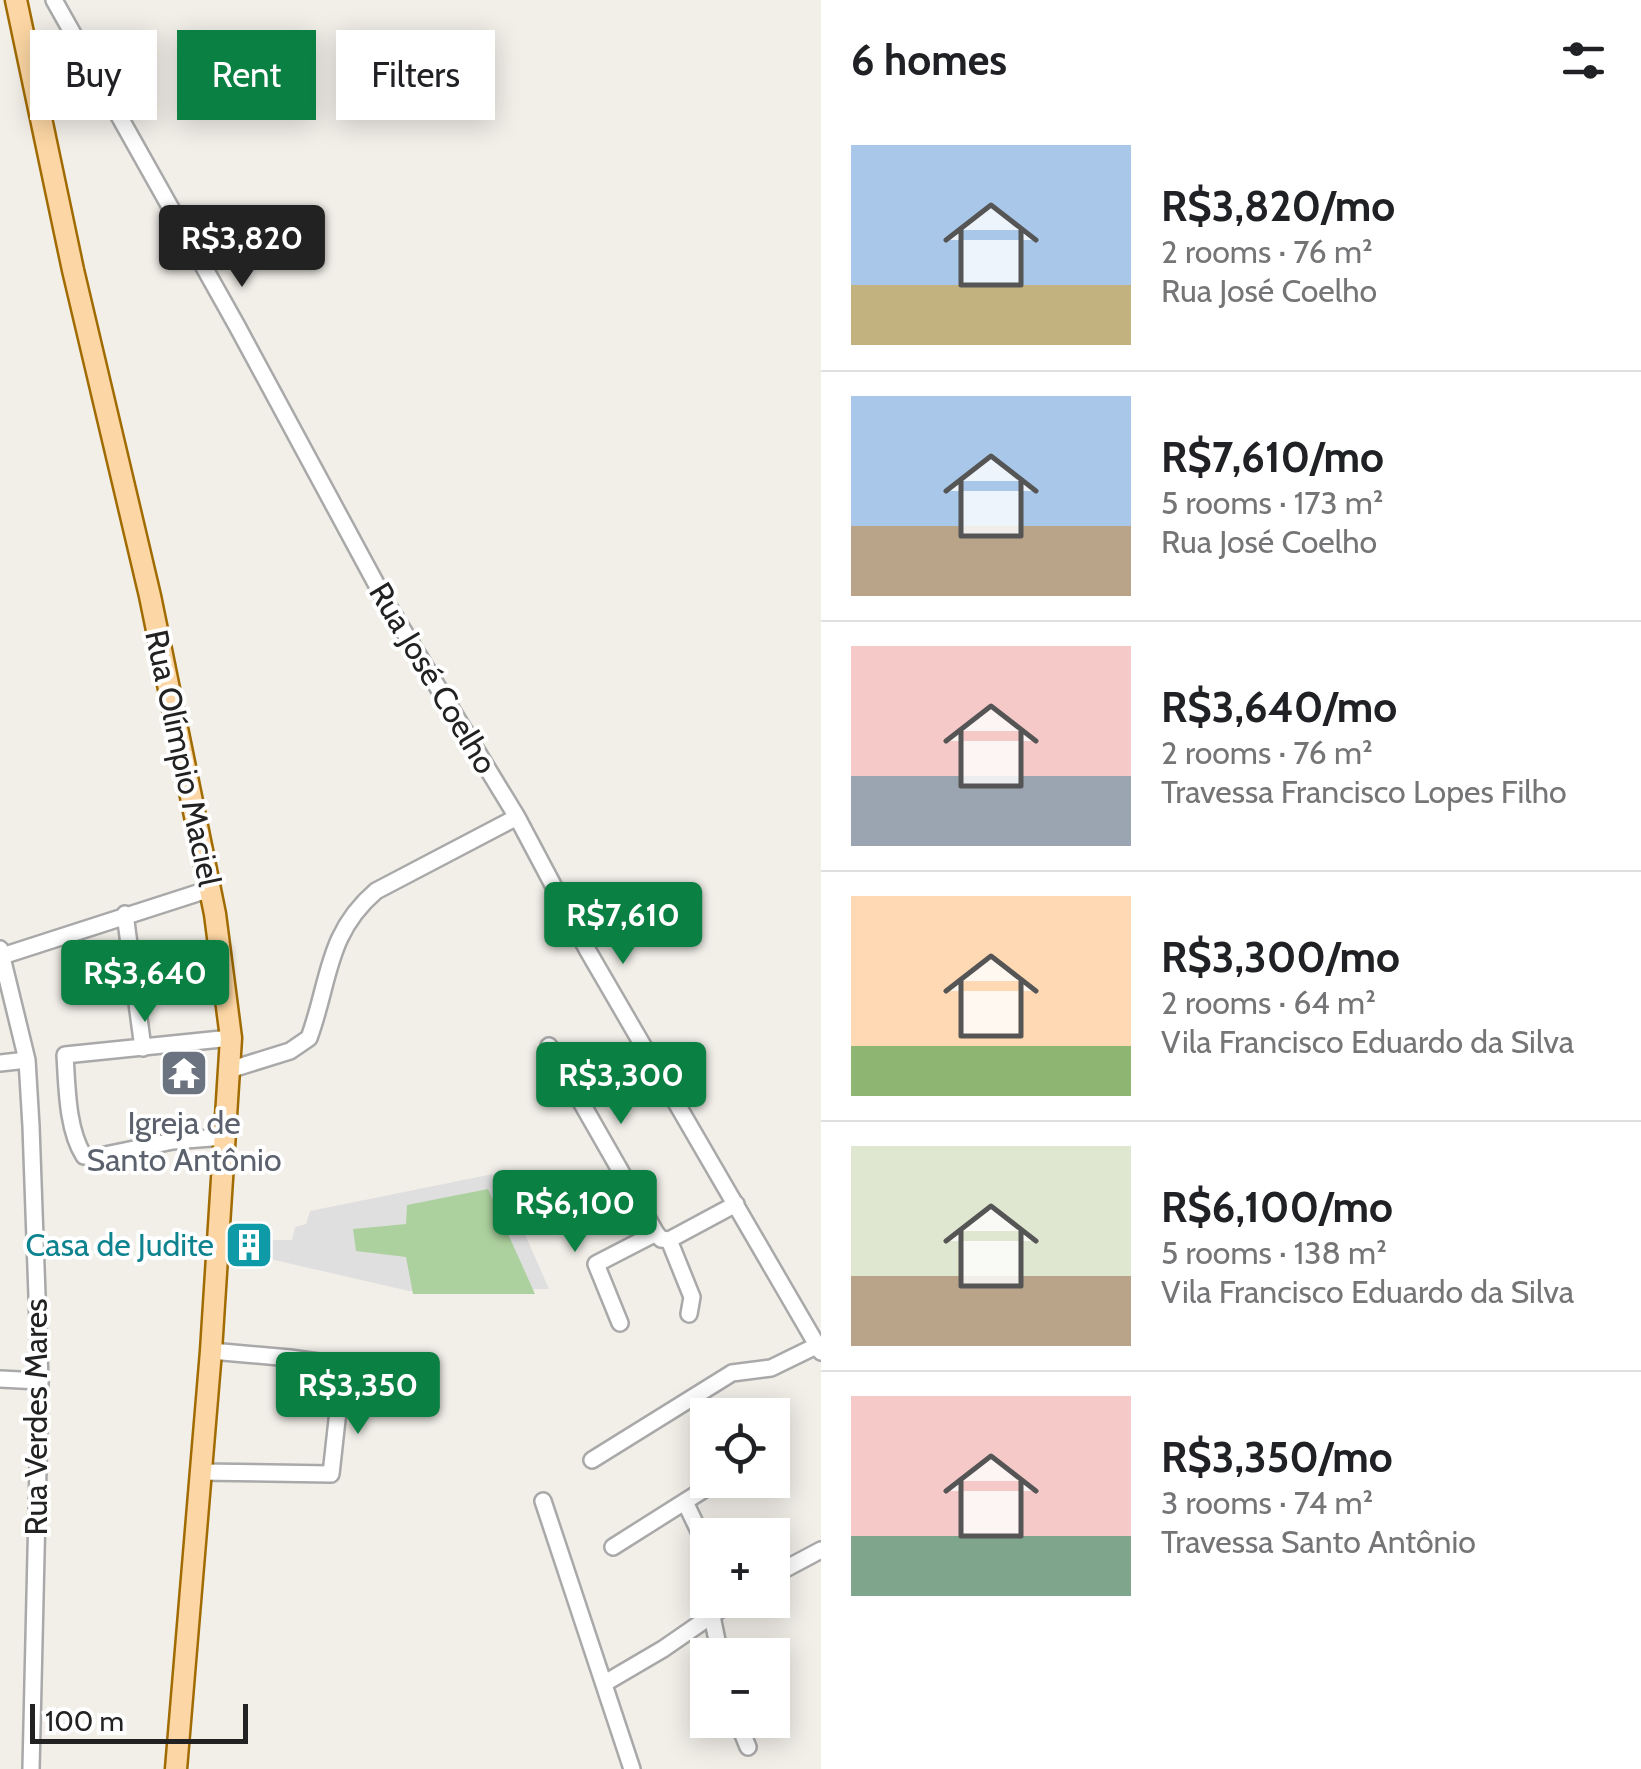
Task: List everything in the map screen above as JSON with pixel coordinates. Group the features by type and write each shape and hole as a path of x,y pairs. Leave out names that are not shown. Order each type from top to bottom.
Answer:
{"main road":[{"name":"Rua Olímpio Maciel","path":"16,0 73,270 150,596 210,889 231,1038 176,1769"}],"street":[{"name":"Rua José Coelho","path":"54,0 387,604 516,817 588,951 819,1348"},
{"path":"229,1070 306,1042 342,929 376,890 516,817"},
{"path":"1,952 210,889"},
{"path":"124,914 143,1048"},
{"name":"Rua Verdes Mares","path":"1,952 27,1060 40,1381 31,1769"},
{"path":"224,1137 173,1140 84,1156 69,1100 65,1055 231,1038"},
{"path":"550,1046 662,1236 692,1298 688,1314"},
{"path":"0,1063 27,1060"},
{"path":"620,1323 596,1264 736,1204"},
{"path":"592,1460 732,1374 771,1368 819,1348"},
{"path":"210,1351 382,1372"},
{"path":"198,1472 331,1474 343,1366"},
{"path":"0,1379 40,1381"},
{"path":"613,1547 691,1498"},
{"path":"543,1501 632,1769"},
{"path":"685,1502 693,1518"},
{"path":"790,1566 821,1550"},
{"path":"605,1683 709,1618"},
{"path":"745,1738 748,1746"}],"shaded area":[{"path":"498,1173 549,1289 409,1291 270,1259 271,1240 292,1240 295,1227 306,1224 310,1211"}],"green space":[{"path":"488,1189 535,1294 413,1294 406,1257 356,1251 353,1229 406,1224 407,1205"}],"place":[{"name":"Igreja de Santo Antônio","path":"184,1073"},
{"name":"Casa de Judite","path":"249,1245"}]}
